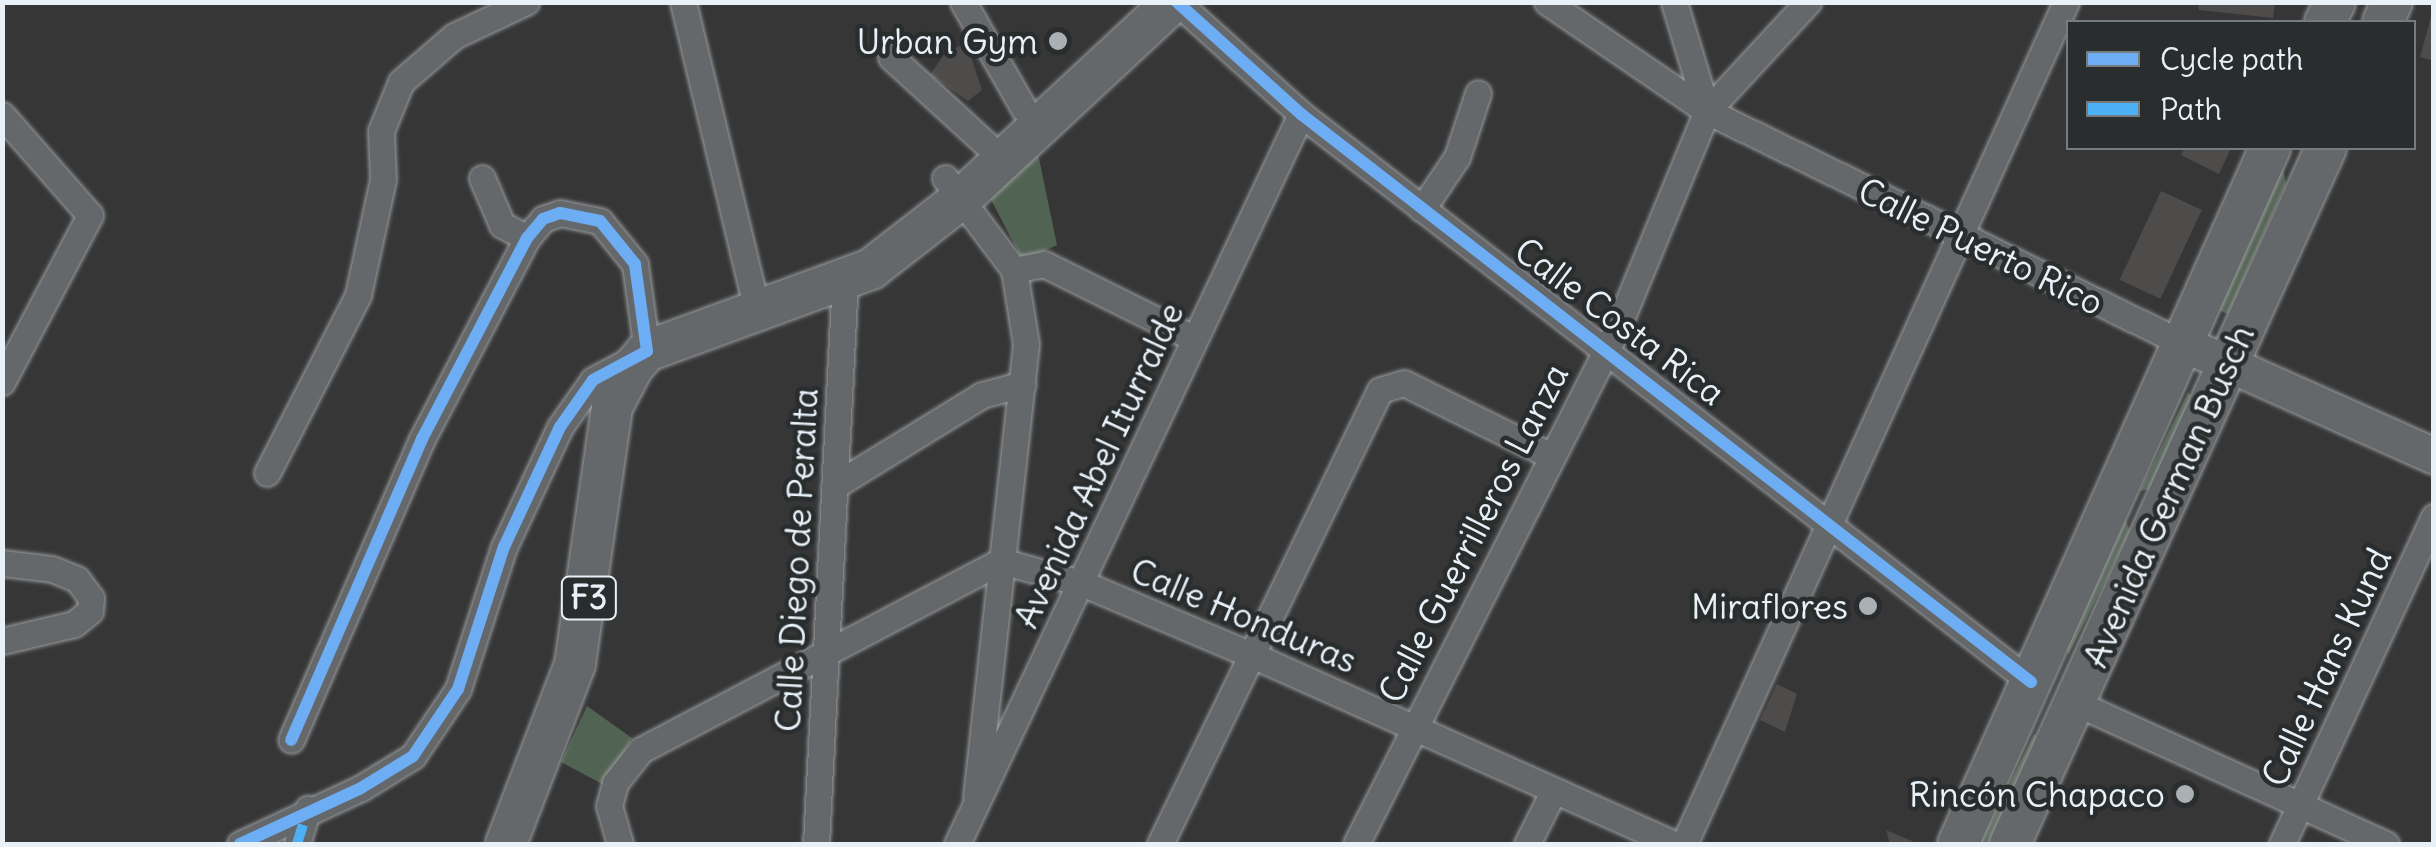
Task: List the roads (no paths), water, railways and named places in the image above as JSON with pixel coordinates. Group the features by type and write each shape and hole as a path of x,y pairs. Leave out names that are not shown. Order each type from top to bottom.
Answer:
{"main road":[{"path":"953,188 986,144 1141,2"},
{"path":"647,350 845,279 860,248 953,188 1175,2"},
{"name":"Avenida German Busch","path":"1958,844 2269,150"},
{"name":"Avenida German Busch","path":"2010,844 2325,150"},
{"name":"F3","path":"506,844 575,664 612,407 647,350"},
{"path":"2031,682 2074,702"}],"street":[{"path":"267,473 358,296 383,179 380,131 401,82 454,36 526,2"},
{"path":"683,2 757,310"},
{"path":"963,2 1024,109"},
{"name":"Calle Costa Rica","path":"1175,2 1301,114 1608,347 2031,682"},
{"name":"Calle Puerto Rico","path":"1547,2 1707,111 2184,344 2434,456"},
{"path":"1674,2 1707,111"},
{"name":"Calle Guerrilleros Lanza","path":"1356,844 1608,347 1707,111 1808,2"},
{"path":"1684,844 2066,2"},
{"path":"891,58 986,144"},
{"path":"1422,209 1457,157 1478,93"},
{"name":"Avenida Abel Iturralde","path":"957,844 1084,584 1193,338 1301,114"},
{"path":"2,115 90,214 2,382"},
{"path":"482,178 502,225 527,238"},
{"path":"953,188 1014,270 1023,300 1022,384 975,808"},
{"path":"240,844 308,808 361,788 413,756 458,689 504,547 560,427 593,380 647,350 635,264 617,234 576,211 543,219 527,238 422,439 291,740"},
{"path":"1014,270 1044,264 1193,338"},
{"name":"Calle Diego de Peralta","path":"816,844 845,279"},
{"path":"1160,844 1254,656 1374,400 1387,385 1404,383 1551,456"},
{"path":"834,486 982,395 1022,384"},
{"name":"Calle Hans Kund","path":"2282,844 2434,517"},
{"path":"620,844 609,818 615,784 641,750 828,648 1001,561"},
{"name":"Calle Honduras","path":"1001,561 1084,584 1674,844"},
{"path":"2,563 52,569 77,579 91,598 90,611 74,624 2,641"},
{"path":"2074,702 2299,810 2386,844"},
{"path":"1527,844 1554,790"},
{"path":"298,844 308,808"}],"place":[{"name":"Urban Gym","path":"1058,41"},
{"name":"Miraflores","path":"1868,606"},
{"name":"Rincón Chapaco","path":"2185,794"}]}
